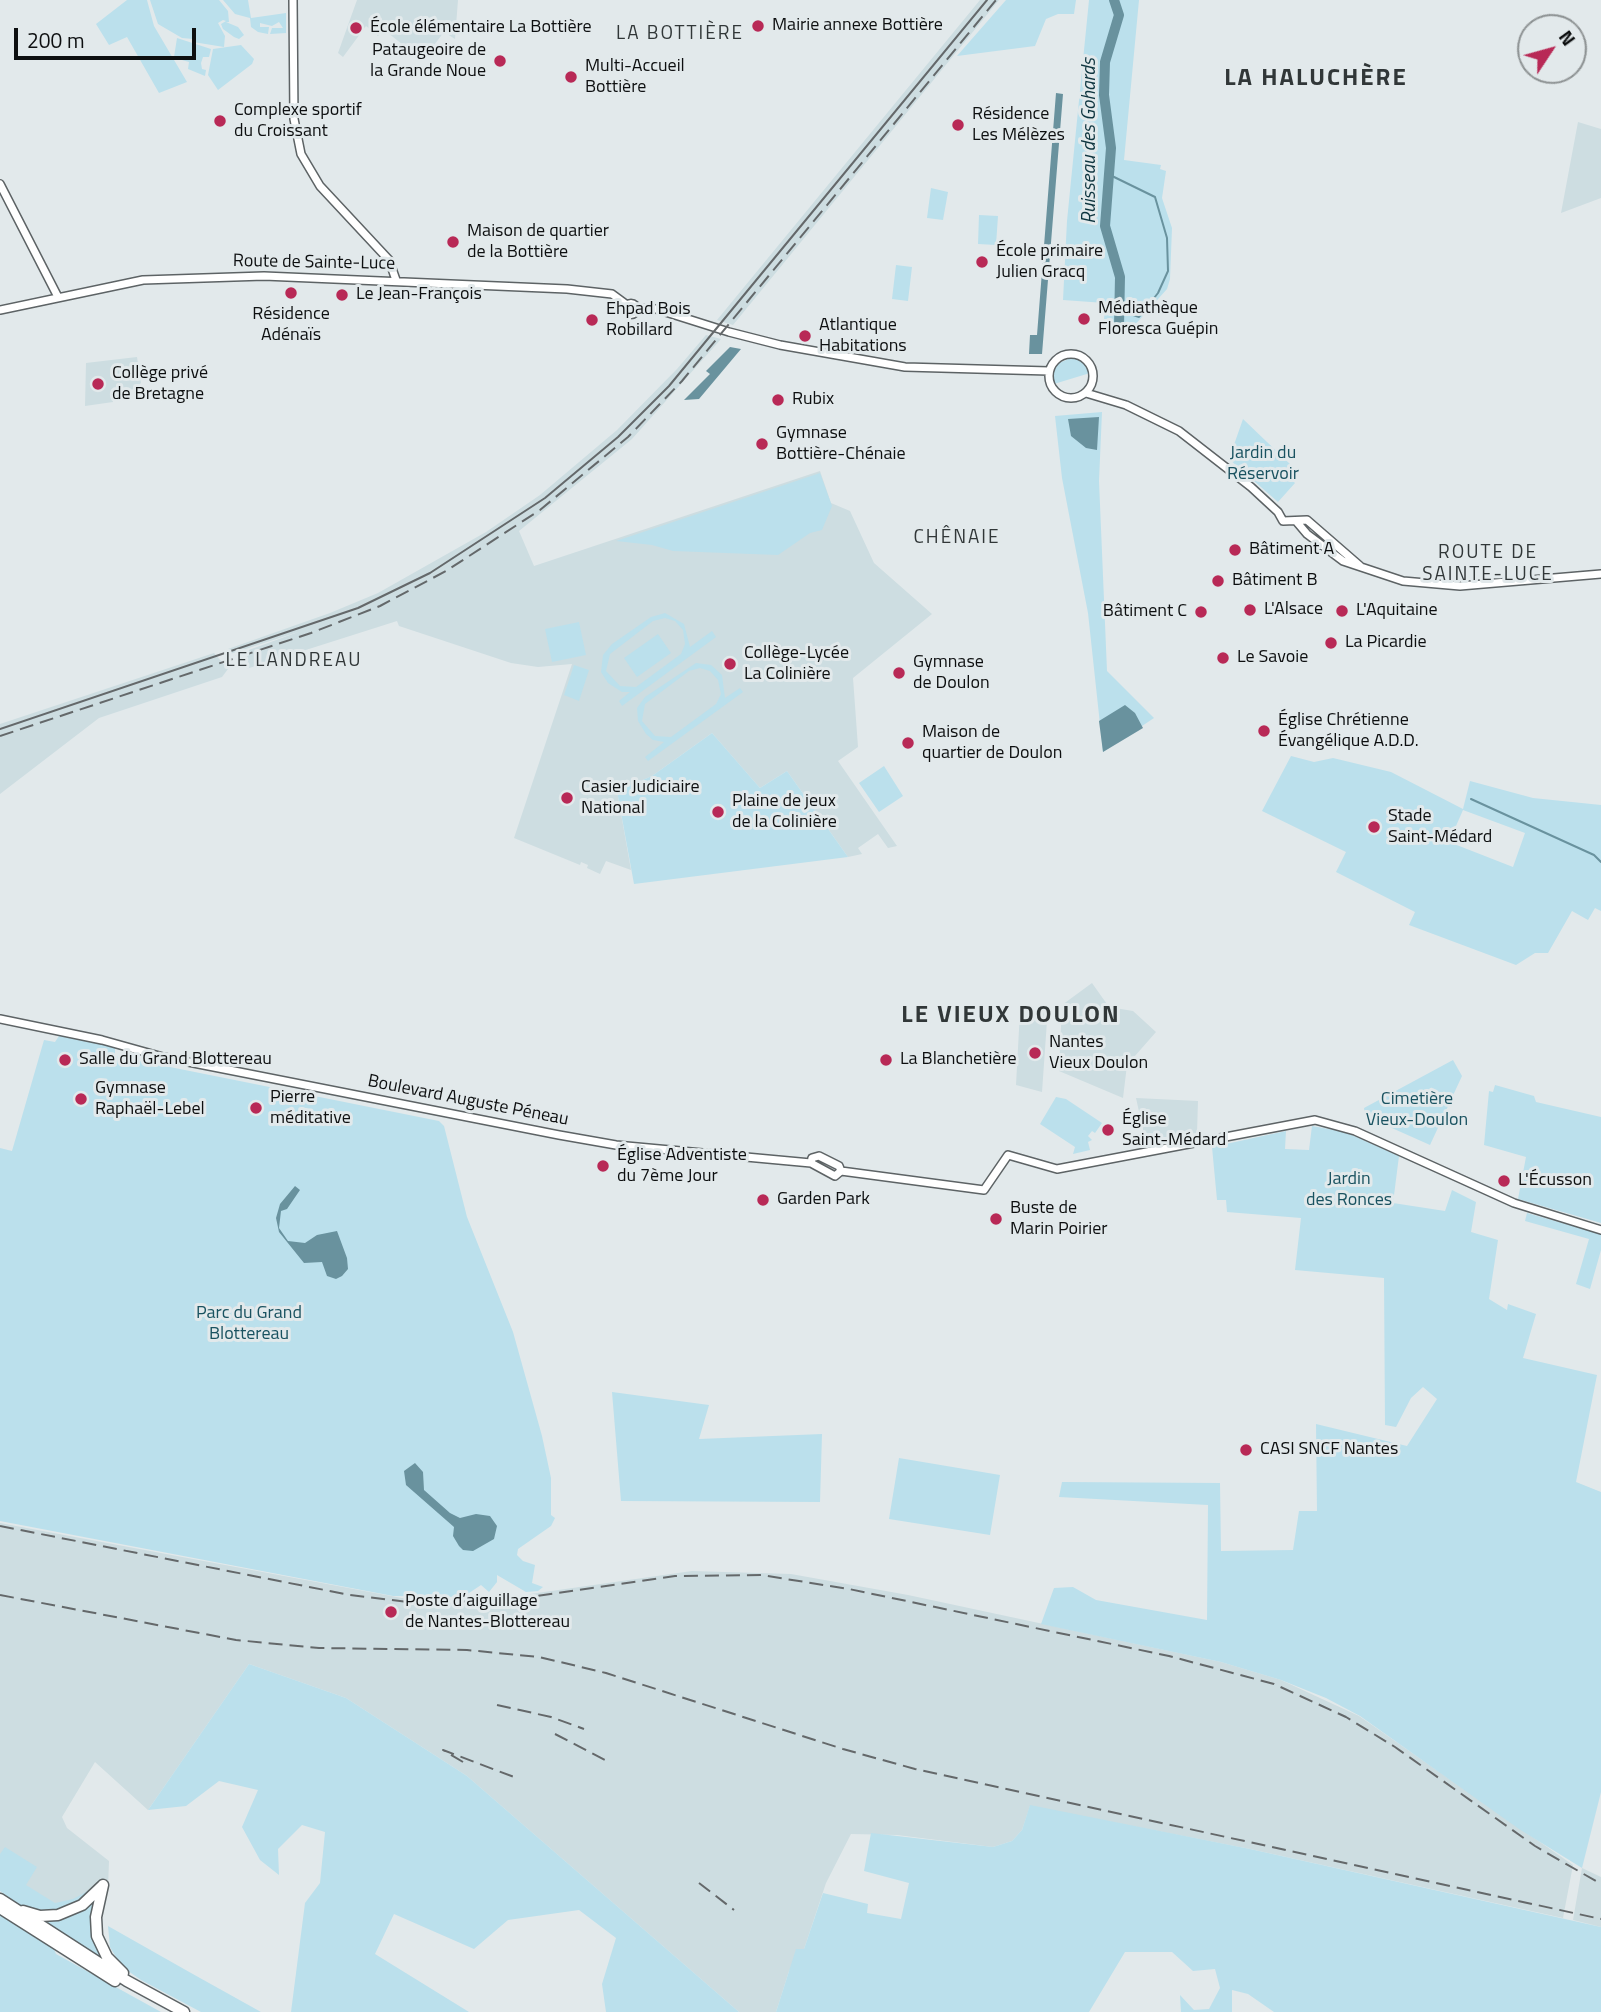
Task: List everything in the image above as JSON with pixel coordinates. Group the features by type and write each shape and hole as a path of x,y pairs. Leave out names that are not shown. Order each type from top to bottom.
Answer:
{"main road":[{"path":"0,1897 34,1915 58,1915 82,1905 103,1885 96,1925 107,1957 137,1982 190,2012"},
{"path":"0,1897 127,1981 184,2012"},
{"path":"0,1908 66,1952 169,2012"}],"street":[{"path":"293,0 294,119 301,154 320,186 389,260 396,280"},
{"path":"0,184 58,298"},
{"name":"Route de Sainte-Luce","path":"0,310 143,280 182,277 276,276 396,280 612,294 627,305 632,303 637,309 656,309 752,338 905,367 1049,371"},
{"path":"1077,354 1090,366 1092,382 1086,393 1074,399 1062,396 1051,387 1049,371 1057,358 1077,354"},
{"path":"1092,382 1115,400 1179,431 1251,487 1278,512 1283,521 1307,520 1360,566 1393,579 1442,586 1601,574"},
{"path":"1086,393 1115,400"},
{"name":"Boulevard Auguste Péneau","path":"0,1019 114,1043 163,1057 616,1145 811,1163 815,1156 832,1169 839,1166 841,1171 984,1190 1008,1155 1042,1167 1057,1168 1315,1120 1355,1131 1514,1203 1601,1230"}],"shaded area":[{"path":"357,0 458,0 455,39 444,32 428,53 422,55 412,52 383,29 378,36 366,26 343,57 338,53"},
{"path":"980,0 999,0 733,325 717,320"},
{"path":"1056,93 1063,94 1042,354 1029,354 1030,335 1037,335"},
{"path":"1578,122 1601,129 1601,198 1561,213"},
{"name":"Collège-Lycée La Colinière","path":"706,335 721,339 632,439 519,531 534,566 820,471 831,503 850,511 874,563 932,614 853,678 858,747 838,761 897,846 888,848 878,834 858,848 862,854 848,857 787,771 760,788 712,733 652,776 617,791 631,870 606,861 600,874 581,862 580,865 514,838 572,664 538,667 511,663 399,626 397,621 246,669 235,655 301,631 230,654 228,649 378,593 486,532 540,495 617,430"},
{"path":"730,347 741,349 699,399 684,400 710,374 706,371"},
{"path":"137,357 141,383 134,389 112,394 113,402 85,406 86,363"},
{"path":"1099,417 1097,450 1086,448 1071,436 1068,419"},
{"path":"214,653 228,669 222,677 99,718 0,794 0,724"},
{"path":"1125,705 1135,713 1143,728 1103,752 1099,721"},
{"path":"1092,983 1109,1007 1133,1011 1156,1032 1127,1065 1123,1098 1059,1071 1062,1005"},
{"path":"1020,1011 1043,1012 1047,1021 1042,1092 1016,1085"},
{"path":"1136,1098 1198,1101 1197,1133 1146,1143"},
{"path":"295,1186 300,1190 287,1209 281,1211 279,1228 288,1241 305,1243 317,1235 337,1231 348,1269 336,1279 327,1276 322,1262 304,1263 279,1232 276,1218 280,1204"},
{"path":"415,1463 423,1472 424,1490 450,1513 460,1518 476,1514 490,1516 497,1526 494,1539 473,1551 463,1550 453,1536 454,1527 406,1485 404,1471"},
{"path":"0,1523 402,1598 488,1600 692,1571 791,1574 908,1595 1221,1662 1281,1680 1359,1716 1573,1865 1563,1918 1250,1849 1030,1806 1022,1830 1012,1841 993,1847 897,1835 851,1834 826,1883 804,1949 789,1971 776,2012 739,2012 467,1776 346,1698 249,1664 148,1810 95,1762 62,1817 67,1828 109,1861 108,1888 72,1918 0,1870"},
{"path":"1582,1868 1601,1877 1601,1927 1573,1920"}],"green space":[{"path":"127,0 147,0 154,26 187,82 159,93 127,37 109,45 96,24"},
{"path":"150,0 219,0 228,11 229,22 226,22 238,27 244,35 239,39 234,37 223,29 221,24 226,21 223,20 218,23 225,36 224,47 182,38 158,24"},
{"path":"223,0 248,0 251,18 286,13 286,33 270,34 272,28 283,28 279,22 272,26 260,23 260,27 269,27 268,34 258,32 251,27 250,18 235,14"},
{"path":"1006,0 1076,0 1074,14 1058,14 1046,19 1035,46 957,56"},
{"path":"1089,0 1139,0 1124,160 1161,165 1160,169 1166,171 1162,198 1172,228 1170,279 1167,289 1133,327 1104,320 1105,303 1063,300 1067,221"},
{"path":"177,38 211,49 209,57 203,57 201,63 202,69 206,70 205,76 188,69 189,62 182,60 183,56 178,60 174,57"},
{"path":"241,45 254,59 252,64 218,90 208,75 213,49"},
{"path":"931,188 948,192 943,220 927,218"},
{"path":"979,215 998,216 996,245 978,244"},
{"path":"896,265 912,267 908,301 892,299"},
{"path":"1073,357 1084,362 1090,373 1054,384 1052,375 1057,364"},
{"path":"1102,412 1099,481 1107,671 1154,718 1103,752 1088,613 1062,478 1055,416"},
{"name":"Jardin du Réservoir","path":"1243,419 1291,465 1284,472 1295,483 1278,502 1229,459"},
{"path":"820,473 832,506 822,530 810,533 778,555 673,551 652,545 616,541"},
{"path":"665,613 684,624 690,647 712,631 716,637 622,706 619,701 630,692 622,692 608,683 601,672 603,655 612,644 651,617","holes":["665,618 675,621 683,630 685,644 681,654 636,687 620,686 606,671 610,654 653,621"]},
{"path":"579,622 586,655 552,662 545,629"},
{"path":"658,634 671,653 637,677 624,658"},
{"path":"696,663 711,665 722,675 725,698 740,688 743,692 648,761 645,757 664,742 653,740 638,721 637,708 645,697","holes":["700,668 710,671 718,680 721,694 716,704 671,737 655,736 642,721 645,704 689,671"]},
{"path":"574,665 589,670 579,701 564,695"},
{"name":"Plaine de jeux de la Colinière","path":"712,733 760,788 787,771 848,857 634,884 617,791 652,776"},
{"path":"1291,756 1314,762 1333,758 1391,772 1463,809 1470,781 1533,798 1601,805 1601,911 1595,908 1588,920 1572,911 1548,953 1535,953 1516,965 1409,925 1415,912 1336,872 1346,852 1262,811","holes":["1463,810 1525,833 1513,867 1449,842"]},
{"path":"884,766 903,796 879,812 859,783"},
{"name":"Parc du Grand Blottereau","path":"59,1036 115,1047 115,1056 439,1121 444,1126 467,1217 513,1332 542,1436 551,1478 551,1515 555,1518 551,1526 518,1549 517,1555 523,1561 535,1565 532,1583 543,1587 538,1591 526,1592 497,1575 497,1582 489,1592 481,1585 463,1597 393,1596 0,1521 0,1148 12,1151 44,1040 55,1042"},
{"name":"Cimetière Vieux-Doulon","path":"1453,1060 1462,1076 1430,1145 1365,1116 1364,1108"},
{"path":"1495,1085 1534,1096 1536,1102 1601,1117 1601,1223 1518,1199 1526,1157 1484,1145 1489,1091 1493,1092"},
{"path":"1056,1097 1066,1099 1102,1123 1095,1133 1092,1131 1088,1136 1092,1140 1088,1142 1090,1150 1073,1154 1075,1147 1040,1124"},
{"name":"Jardin des Ronces","path":"1312,1126 1345,1132 1399,1156 1393,1203 1445,1211 1452,1190 1476,1202 1471,1232 1498,1240 1489,1299 1507,1310 1508,1304 1536,1314 1523,1358 1597,1375 1576,1482 1601,1492 1601,1792 1582,1868 1519,1829 1360,1716 1326,1698 1281,1680 1221,1662 1041,1624 1054,1588 1073,1587 1096,1600 1207,1620 1208,1505 1059,1497 1062,1482 1220,1483 1221,1551 1293,1550 1299,1511 1317,1511 1316,1424 1407,1446 1437,1399 1423,1387 1411,1398 1396,1427 1385,1425 1384,1278 1295,1270 1301,1218 1227,1212 1226,1200 1217,1200 1212,1147 1286,1131 1285,1149 1309,1150"},
{"path":"1527,1213 1601,1234 1601,1250 1590,1289 1576,1284 1589,1239 1525,1221"},
{"path":"612,1392 709,1405 699,1439 822,1434 820,1502 621,1501"},
{"path":"899,1458 1000,1475 990,1535 889,1519"},
{"path":"249,1664 346,1698 467,1776 739,2012 606,2012 602,1984 616,1938 579,1910 508,1920 474,1949 394,1914 375,1954 469,2012 291,2012 305,1903 320,1883 325,1832 302,1825 278,1849 279,1875 260,1860 242,1827 258,1790 219,1781 186,1806 148,1810"},
{"path":"1030,1805 1250,1849 1601,1927 1601,2012 1274,2012 1248,1994 1232,1990 1232,2012 1181,2012 1180,1995 1194,2010 1209,2009 1220,1988 1215,1969 1193,1971 1172,1952 1125,1952 1089,2012 776,2012 796,1949 804,1949 823,1893 868,1904 867,1913 901,1919 909,1883 864,1871 871,1833 993,1847 1012,1841 1022,1830"},
{"path":"5,1847 37,1867 26,1885 55,1903 73,1899 93,1888 78,1904 61,1913 39,1913 24,1908 0,1891 0,1854"},
{"path":"97,1894 93,1915 106,1963 37,1920"},
{"path":"0,1913 53,1947 56,1954 161,2012 0,2012"},
{"path":"108,1926 261,2012 201,2012 141,1980 121,1966 110,1947"}],"waterway":[{"name":"Ruisseau des Gohards","path":"1114,0 1119,15 1105,62 1104,95 1111,148 1105,226 1120,277 1119,326"},
{"path":"1110,175 1155,197 1167,238 1168,271 1158,293 1139,317 1119,310"},
{"name":"Ruisseau des Gohards","path":"1471,799 1594,855 1601,862"}],"tram line":[{"path":"0,729 358,608 430,573 545,498 618,437 669,386 987,0"}],"railway":[{"path":"0,736 311,633 380,606 446,571 540,510 628,437 682,381 996,0"},
{"path":"0,1526 350,1595 416,1603 503,1601 675,1576 761,1575 849,1589 1169,1656 1274,1684 1346,1717 1395,1747 1535,1846 1601,1884"},
{"path":"0,1595 236,1640 319,1648 467,1650 539,1657 606,1673 843,1749 915,1769 1601,1919"},
{"path":"497,1705 551,1717 584,1729"},
{"path":"555,1734 607,1761"},
{"path":"463,1762 443,1750 514,1777"},
{"path":"699,1883 734,1910"}],"place":[{"name":"Mairie annexe Bottière","path":"758,26"},
{"name":"École élémentaire La Bottière","path":"356,28"},
{"name":"Pataugeoire de la Grande Noue","path":"500,61"},
{"name":"Multi-Accueil Bottière","path":"571,77"},
{"name":"Complexe sportif du Croissant","path":"220,121"},
{"name":"Résidence Les Mélèzes","path":"958,125"},
{"name":"Maison de quartier de la Bottière","path":"453,242"},
{"name":"École primaire Julien Gracq","path":"982,262"},
{"name":"Résidence Adénaïs","path":"291,293"},
{"name":"Le Jean-François","path":"342,295"},
{"name":"Médiathèque Floresca Guépin","path":"1084,319"},
{"name":"Ehpad Bois Robillard","path":"592,320"},
{"name":"Atlantique Habitations","path":"805,336"},
{"name":"Collège privé de Bretagne","path":"98,384"},
{"name":"Rubix","path":"778,400"},
{"name":"Gymnase Bottière-Chénaie","path":"762,444"},
{"name":"Bâtiment A","path":"1235,550"},
{"name":"Bâtiment B","path":"1218,581"},
{"name":"L'Alsace","path":"1250,610"},
{"name":"L'Aquitaine","path":"1342,611"},
{"name":"Bâtiment C","path":"1201,612"},
{"name":"La Picardie","path":"1331,643"},
{"name":"Le Savoie","path":"1223,658"},
{"name":"Collège-Lycée La Colinière","path":"730,664"},
{"name":"Gymnase de Doulon","path":"899,673"},
{"name":"Église Chrétienne Évangélique A.D.D.","path":"1264,731"},
{"name":"Maison de quartier de Doulon","path":"908,743"},
{"name":"Casier Judiciaire National","path":"567,798"},
{"name":"Plaine de jeux de la Colinière","path":"718,812"},
{"name":"Stade Saint-Médard","path":"1374,827"},
{"name":"Nantes Vieux Doulon","path":"1035,1053"},
{"name":"Salle du Grand Blottereau","path":"65,1060"},
{"name":"La Blanchetière","path":"886,1060"},
{"name":"Gymnase Raphaël-Lebel","path":"81,1099"},
{"name":"Pierre méditative","path":"256,1108"},
{"name":"Église Saint-Médard","path":"1108,1130"},
{"name":"Église Adventiste du 7ème Jour","path":"603,1166"},
{"name":"L'Écusson","path":"1504,1181"},
{"name":"Garden Park","path":"763,1200"},
{"name":"Buste de Marin Poirier","path":"996,1219"},
{"name":"CASI SNCF Nantes","path":"1246,1450"},
{"name":"Poste d’aiguillage de Nantes-Blottereau","path":"391,1612"}],"district":[{"name":"LA BOTTIÈRE","path":"680,34"},
{"name":"LA HALUCHÈRE","path":"1316,79"},
{"name":"CHÊNAIE","path":"957,538"},
{"name":"ROUTE DE SAINTE-LUCE","path":"1488,564"},
{"name":"LE LANDREAU","path":"294,661"},
{"name":"LE VIEUX DOULON","path":"1011,1016"}]}
